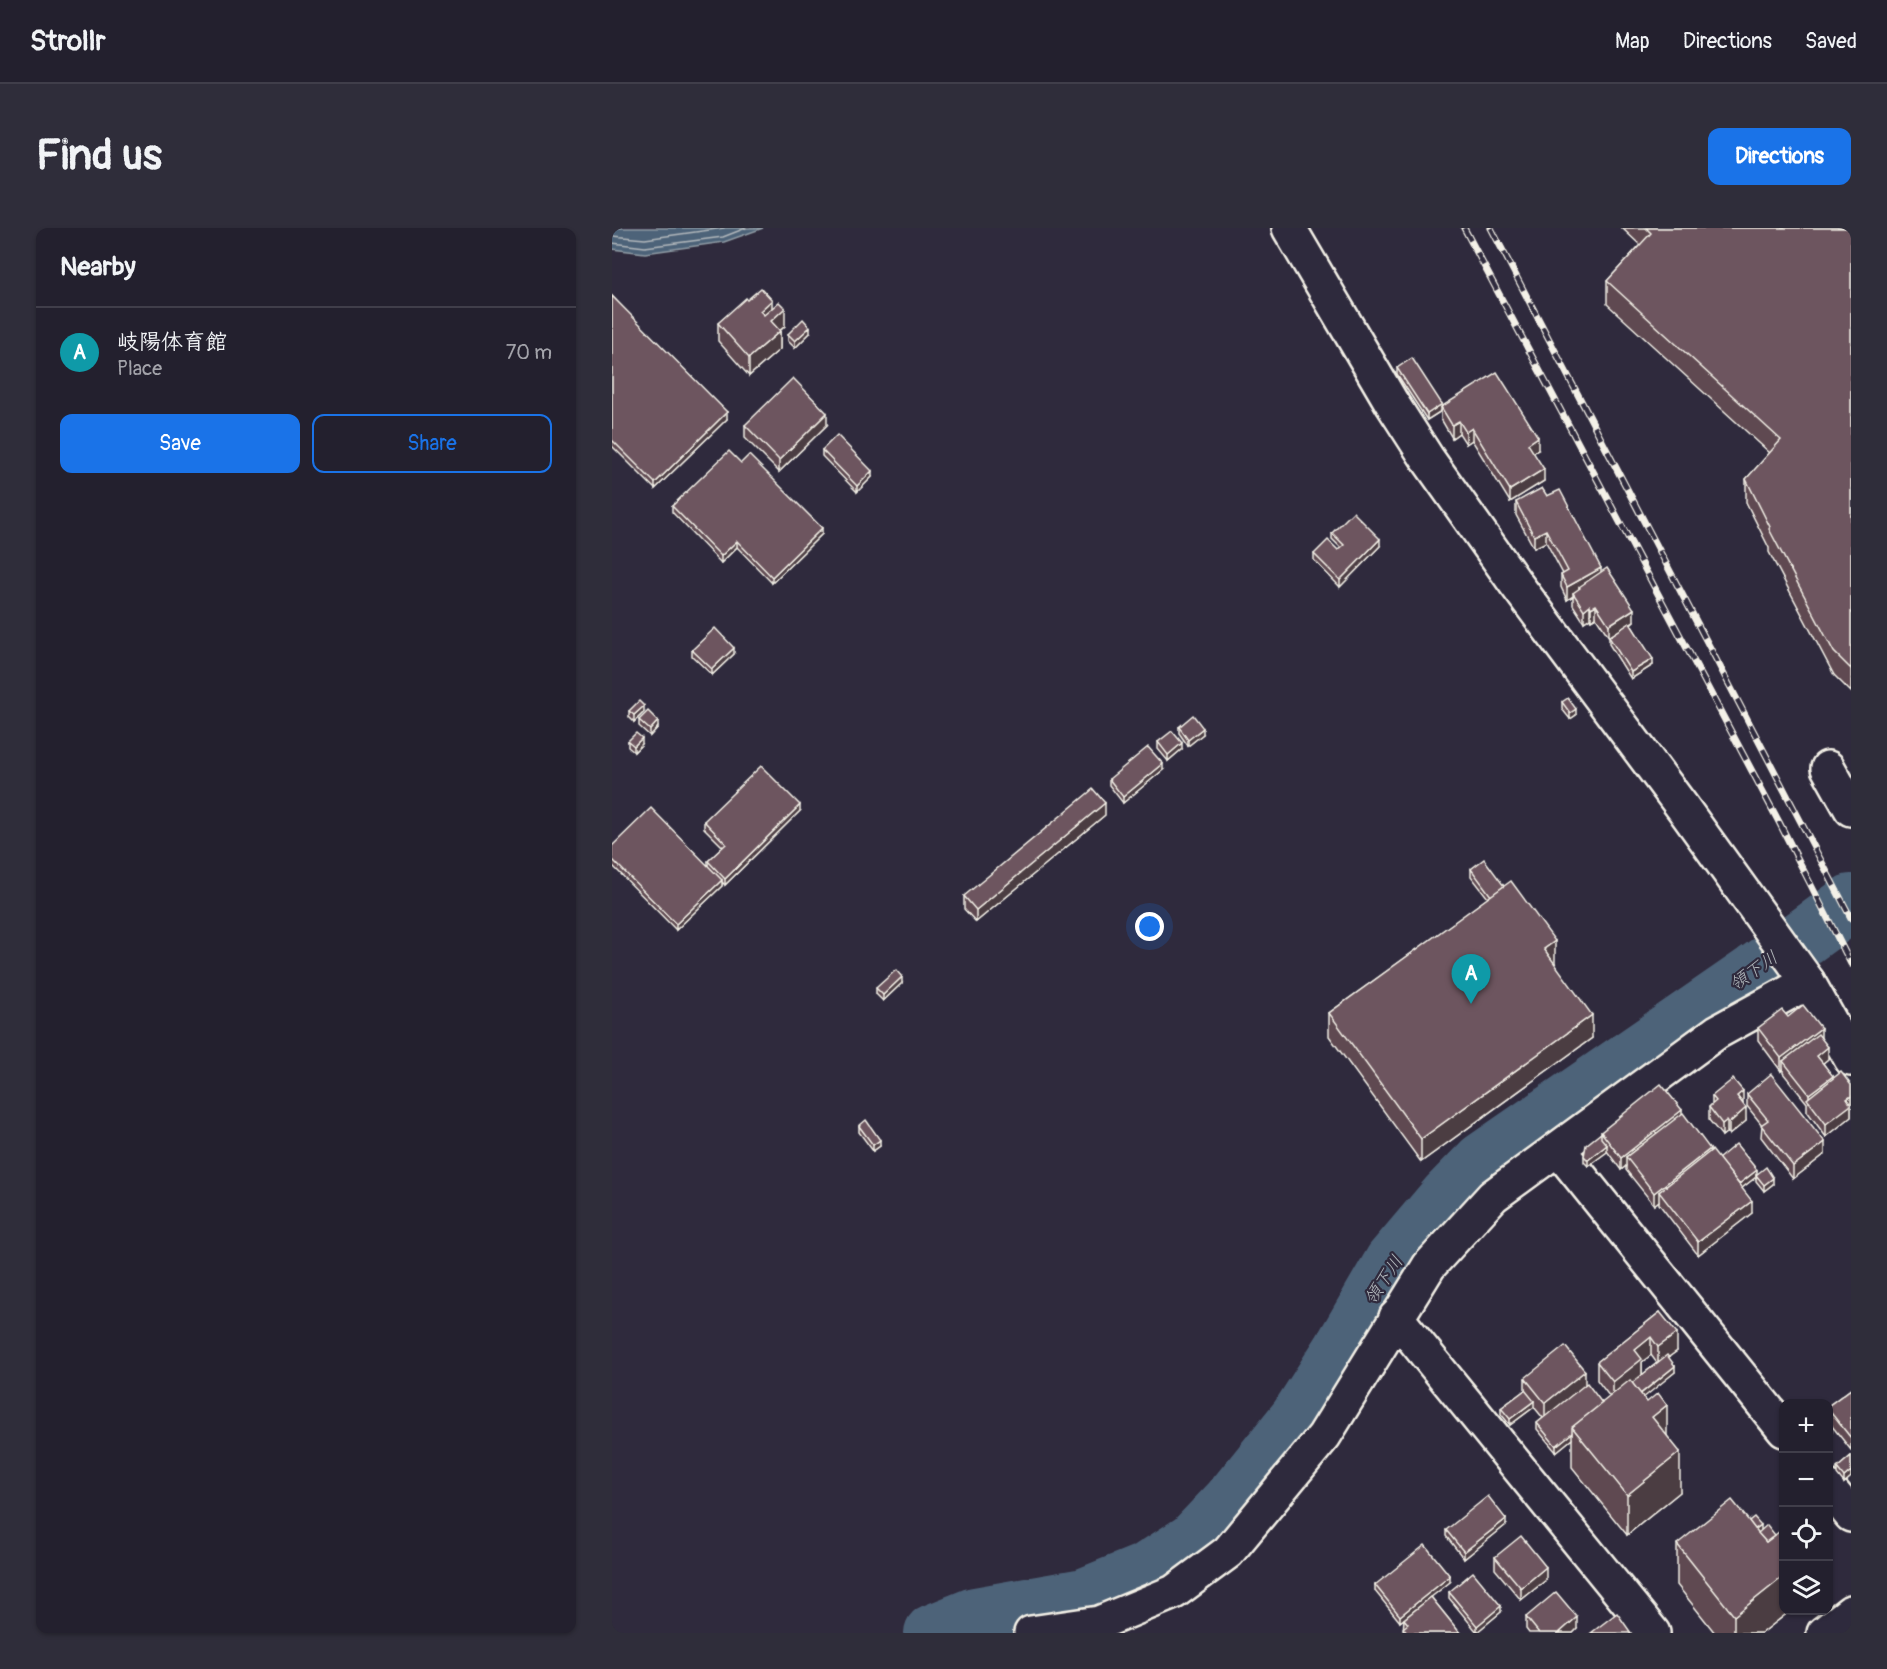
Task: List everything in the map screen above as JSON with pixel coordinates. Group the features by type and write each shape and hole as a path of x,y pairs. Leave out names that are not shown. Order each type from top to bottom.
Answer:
{"street":[{"path":"1289,228 1393,405 1427,458 1516,584 1770,929 1803,976 1851,1059"},
{"path":"1828,768 1851,809"},
{"path":"1031,1633 1103,1628 1174,1592 1228,1552 1324,1436 1429,1266 1493,1196 1717,1032 1803,976"},
{"path":"1558,1149 1779,1424"},
{"path":"1396,1317 1653,1633"},
{"path":"1833,1492 1851,1515"},
{"path":"1824,1633 1851,1612"}],"water":[{"path":"612,228 763,228 724,242 645,253 612,249"}],"building":[{"path":"1646,228 1848,228 1851,231 1851,669 1834,652 1769,529 1746,479 1781,440 1607,281 1651,233"},
{"path":"761,288 772,300 760,311 764,315 779,302 785,308 771,321 780,331 749,358 718,323"},
{"path":"612,296 727,412 655,483 612,440"},
{"path":"803,319 810,327 795,341 788,334"},
{"path":"1412,358 1442,404 1427,414 1397,368"},
{"path":"1497,372 1538,437 1528,444 1544,469 1510,490 1472,428 1466,432 1459,421 1452,425 1441,407"},
{"path":"793,378 827,413 779,460 745,425"},
{"path":"837,435 872,471 857,486 822,450"},
{"path":"729,451 741,463 749,455 822,528 772,577 737,541 721,556 672,506"},
{"path":"1542,488 1547,496 1560,490 1601,568 1567,587 1561,575 1568,571 1546,530 1534,536 1516,502"},
{"path":"1353,512 1380,539 1340,580 1314,554 1328,540 1338,550 1344,545 1332,533"},
{"path":"1607,568 1634,609 1609,625 1596,605 1591,608 1590,605 1584,610 1573,593"},
{"path":"1630,623 1653,659 1631,672 1609,637"},
{"path":"715,628 734,648 712,669 692,650"},
{"path":"1568,698 1576,709 1570,713 1562,702"},
{"path":"639,701 644,706 634,715 629,711"},
{"path":"648,711 658,721 650,730 639,720"},
{"path":"1193,715 1203,728 1188,740 1179,727"},
{"path":"1172,731 1182,743 1168,755 1158,742"},
{"path":"636,733 642,738 634,746 628,741"},
{"path":"1148,747 1163,764 1123,797 1109,779"},
{"path":"761,766 800,805 725,879 708,861 726,844 704,821"},
{"path":"1093,789 1105,803 976,910 964,896"},
{"path":"651,808 722,880 676,924 612,859 612,846"},
{"path":"1484,859 1504,886 1491,896 1471,869"},
{"path":"1511,881 1555,941 1544,949 1592,1015 1421,1139 1329,1013"},
{"path":"896,970 902,977 883,995 876,988"},
{"path":"1803,1005 1821,1028 1781,1058 1758,1028 1782,1010 1788,1017"},
{"path":"1818,1034 1828,1047 1817,1056 1833,1076 1809,1094 1783,1061"},
{"path":"1841,1072 1851,1085 1851,1096 1847,1099 1851,1105 1826,1124 1807,1099"},
{"path":"1771,1074 1825,1142 1793,1166 1761,1125 1768,1120 1747,1094"},
{"path":"1733,1079 1743,1091 1737,1096 1746,1108 1729,1123 1727,1120 1722,1124 1709,1107 1716,1101 1712,1096"},
{"path":"1661,1084 1682,1110 1621,1158 1601,1132"},
{"path":"1683,1113 1710,1149 1654,1193 1626,1157"},
{"path":"866,1120 880,1140 873,1145 859,1126"},
{"path":"1601,1133 1601,1138 1607,1145 1588,1160 1584,1156 1586,1145"},
{"path":"1736,1144 1757,1170 1739,1184 1718,1159"},
{"path":"1712,1150 1752,1201 1698,1242 1659,1192"},
{"path":"1766,1167 1773,1178 1764,1185 1756,1175"},
{"path":"1660,1312 1677,1333 1658,1347 1651,1337 1635,1350 1642,1359 1613,1382 1597,1362"},
{"path":"1565,1346 1585,1371 1545,1403 1525,1378"},
{"path":"1667,1355 1675,1366 1640,1394 1632,1383"},
{"path":"1630,1380 1647,1402 1658,1393 1667,1405 1652,1417 1680,1452 1627,1495 1572,1427"},
{"path":"1587,1383 1602,1403 1572,1427 1572,1433 1556,1446 1537,1423"},
{"path":"1851,1389 1851,1438 1833,1415 1833,1402"},
{"path":"1525,1390 1534,1401 1510,1419 1501,1408"},
{"path":"1851,1456 1851,1471 1844,1477 1837,1468"},
{"path":"1488,1496 1506,1519 1464,1552 1446,1530"},
{"path":"1732,1500 1766,1542 1779,1532 1779,1580 1734,1616 1677,1544"},
{"path":"1754,1517 1761,1525 1755,1529 1749,1521"},
{"path":"1767,1525 1775,1535 1766,1542 1758,1533"},
{"path":"1521,1536 1546,1567 1521,1588 1495,1557"},
{"path":"1425,1545 1450,1576 1400,1616 1375,1585"},
{"path":"1473,1572 1501,1606 1477,1626 1449,1592"},
{"path":"1556,1592 1577,1617 1559,1633 1539,1633 1526,1617"},
{"path":"1431,1597 1460,1633 1407,1633 1403,1628 1408,1624 1404,1619"},
{"path":"1617,1613 1631,1633 1591,1633"}],"waterway":[{"name":"領下川","path":"933,1633 975,1616 1084,1597 1148,1571 1194,1541 1231,1502 1298,1419 1342,1350 1393,1262 1448,1197 1483,1161 1755,973 1851,903"}],"railway":[{"path":"1464,228 1779,822 1851,964"},
{"path":"1491,228 1851,918"}],"place":[{"name":"岐陽体育館","path":"1471,1004"}]}
